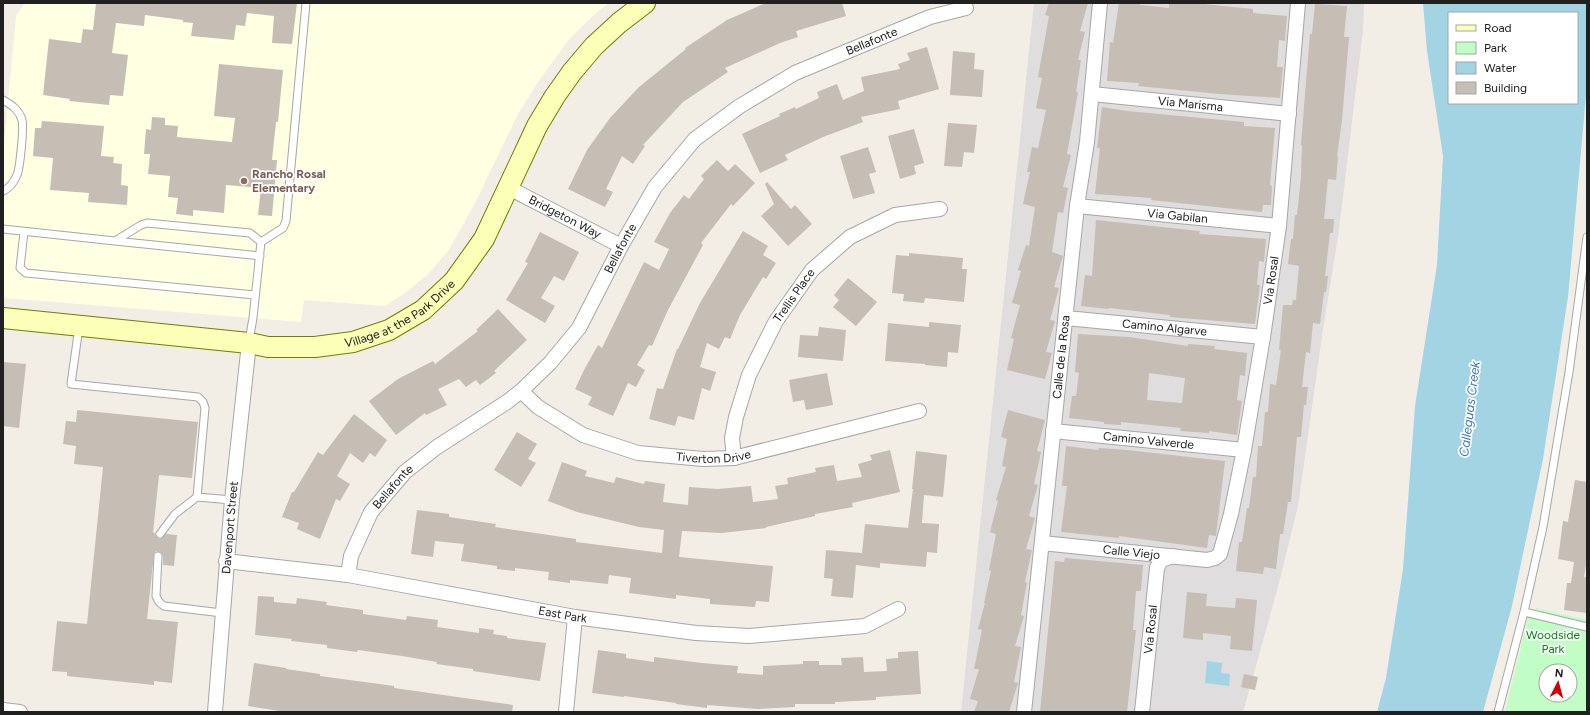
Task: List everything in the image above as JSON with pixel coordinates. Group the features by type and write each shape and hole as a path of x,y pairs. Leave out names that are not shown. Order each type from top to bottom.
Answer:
{"street":[{"name":"Village at the Park Drive","path":"3,318 249,343 268,347 315,347 353,342 389,330 423,310 454,281 484,238 509,188 537,126 555,96 572,72 594,46 644,3"},
{"name":"Calle de la Rosa","path":"1024,712 1077,206 1087,142 1100,3"},
{"name":"Via Rosal","path":"1220,554 1231,514 1244,450 1263,337 1279,226 1298,3"},
{"name":"Bellafonte","path":"348,575 351,556 371,512 405,472 437,447 507,402 550,363 579,328 621,246 654,187 695,139 740,106 796,73 930,17 966,8"},
{"name":"Via Marisma","path":"1092,94 1288,114"},
{"name":"Bridgeton Way","path":"509,188 621,246"},
{"name":"Via Gabilan","path":"1077,206 1279,226"},
{"name":"Trellis Place","path":"734,458 732,438 736,417 749,375 776,321 812,270 850,237 895,215 940,209"},
{"name":"Camino Algarve","path":"1066,318 1263,337"},
{"name":"Davenport Street","path":"215,712 226,561 249,343"},
{"name":"Tiverton Drive","path":"520,391 538,407 583,435 638,453 703,459 734,458 918,411"},
{"name":"Camino Valverde","path":"1054,431 1244,450"},
{"name":"Calle Viejo","path":"1042,543 1208,560 1215,558 1220,554"},
{"name":"Via Rosal","path":"1142,712 1157,568 1161,560 1173,556"},
{"name":"East Park","path":"226,561 348,575 575,617 696,634 749,636 865,626 898,609"},
{"path":"566,712 575,617"},
{"path":"3,710 20,712"}],"lane":[{"path":"261,242 283,228 286,221 306,3"},
{"path":"3,100 14,107 19,113 23,124 19,171 12,184 3,191"},
{"path":"115,241 147,223 250,233 261,242"},
{"path":"3,229 260,256"},
{"path":"24,232 20,268 26,273 255,295"},
{"path":"1498,712 1524,612 1543,527 1569,372 1587,237"},
{"path":"249,343 261,242"},
{"path":"79,325 71,384 198,397 203,402 205,408 197,497"},
{"path":"160,534 175,514 197,497 232,500"},
{"path":"158,556 156,596 159,602 164,606 222,613"},
{"path":"1524,612 1587,627"}],"shaded area":[{"name":"Rancho Rosal Elementary","path":"25,3 609,3 596,13 570,38 540,79 519,112 473,207 448,251 427,275 405,293 385,306 304,300 301,322 5,298 3,296 3,154 16,16"},
{"path":"1034,3 1364,3 1363,30 1339,230 1322,336 1298,506 1278,587 1243,712 961,712"}],"green space":[{"name":"Woodside Park","path":"1536,608 1587,620 1587,712 1505,712 1528,618 1535,615"}],"water":[{"name":"Calleguas Creek","path":"1423,3 1587,3 1587,84 1568,297 1543,459 1512,606 1483,712 1377,712 1386,678 1403,569 1415,406 1437,265 1443,156 1427,51"},
{"path":"1207,661 1222,663 1221,673 1230,674 1229,686 1205,683"}],"building":[{"path":"96,3 297,3 292,44 272,43 274,16 247,13 245,26 236,25 234,40 191,36 193,23 183,22 183,20 145,15 144,26 116,23 112,53 128,55 123,96 110,95 109,105 69,101 70,99 43,95 49,39 81,43 83,29 93,30"},
{"path":"766,3 842,3 846,16 796,31 798,37 780,43 725,68 728,72 683,102 643,145 645,146 633,164 622,156 606,189 613,192 605,207 568,189 587,150 610,118 639,87 686,49 685,48 727,20"},
{"path":"1049,3 1088,3 1080,31 1085,32 1078,60 1081,60 1076,92 1078,92 1067,154 1071,155 1063,187 1068,188 1063,213 1058,212 1052,252 1063,256 1054,287 1059,288 1050,320 1055,321 1046,352 1052,353 1045,379 1007,370 1014,339 1011,338 1020,305 1012,303 1021,271 1018,270 1026,245 1029,246 1035,207 1023,204 1030,172 1027,172 1032,147 1038,148 1046,110 1036,108 1042,78 1038,77 1049,16 1045,15"},
{"path":"1119,3 1140,3 1140,5 1169,8 1169,3 1194,3 1253,9 1253,13 1287,16 1285,41 1279,40 1277,67 1283,67 1280,98 1219,94 1138,86 1139,83 1107,81 1110,42 1113,43"},
{"path":"1315,4 1347,6 1344,37 1349,37 1336,180 1328,179 1324,219 1334,219 1333,233 1330,233 1325,276 1328,276 1326,292 1324,292 1320,324 1313,323 1310,353 1306,352 1302,387 1308,387 1306,405 1304,405 1301,437 1297,437 1291,502 1288,502 1283,534 1280,534 1276,569 1264,567 1263,574 1236,571 1239,542 1242,542 1247,508 1249,508 1253,477 1256,477 1258,446 1262,446 1265,412 1268,412 1270,384 1276,385 1281,350 1279,350 1283,305 1292,305 1293,300 1296,300 1299,266 1288,264 1291,239 1293,239 1295,215 1297,215 1301,177 1301,145 1305,94 1310,34 1312,34"},
{"path":"927,47 939,89 898,101 900,109 861,117 863,122 823,137 785,155 788,160 760,173 742,134 780,116 779,114 795,107 796,109 819,98 817,92 837,84 843,100 864,91 861,77 900,69 898,64 910,60 907,53"},
{"path":"953,51 975,53 974,69 984,70 982,97 950,95"},
{"path":"219,64 283,70 278,122 276,122 272,160 277,160 272,216 258,215 261,188 226,185 224,213 193,210 193,216 176,214 178,198 168,197 170,176 148,174 150,154 144,154 146,129 151,130 152,117 165,118 165,125 178,126 177,137 232,142 235,118 214,116"},
{"path":"1102,107 1127,111 1244,122 1244,126 1275,128 1270,185 1272,186 1271,205 1263,205 1262,212 1151,200 1152,198 1095,194 1100,148 1097,148"},
{"path":"42,121 104,126 101,156 114,157 113,163 122,164 121,185 128,186 127,205 88,202 89,193 50,190 53,158 33,156 35,128 41,128"},
{"path":"948,123 977,125 974,153 964,152 962,167 944,166"},
{"path":"914,129 924,163 914,166 916,174 900,179 888,136"},
{"path":"868,147 876,172 869,174 875,193 853,199 840,156"},
{"path":"717,160 728,171 735,164 755,183 733,206 731,204 701,243 703,245 668,310 652,346 649,345 637,365 645,370 636,387 628,383 613,416 588,405 592,397 575,389 584,370 598,345 602,348 644,262 659,270 669,249 654,242 670,213 684,195 689,199 704,179 701,176"},
{"path":"767,182 791,209 795,205 812,224 788,246 761,216 774,204 765,184"},
{"path":"1096,220 1200,231 1199,234 1266,239 1264,262 1259,261 1257,285 1260,285 1255,324 1170,317 1170,315 1081,306 1085,275 1092,276"},
{"path":"743,231 768,246 763,255 776,263 766,279 763,277 740,315 730,339 725,337 719,349 707,343 700,367 716,372 710,391 702,388 694,420 678,416 675,426 649,419 657,388 663,389 677,349 700,303"},
{"path":"540,232 579,252 564,281 554,276 541,298 555,306 545,323 506,300 528,263 525,262"},
{"path":"909,253 963,258 962,269 967,269 964,302 925,298 924,303 903,301 904,294 892,293 896,255 909,256"},
{"path":"848,278 877,302 856,326 833,307 839,300 834,295"},
{"path":"498,309 527,340 494,371 496,373 480,385 476,380 466,387 459,379 438,389 447,405 426,415 425,413 396,435 369,401 398,379 433,361 435,364 478,331 476,330"},
{"path":"929,322 961,325 958,353 948,352 947,367 885,361 888,323 929,327"},
{"path":"819,327 846,330 843,361 798,357 800,335 818,336"},
{"path":"1078,334 1129,337 1188,346 1188,344 1215,346 1214,349 1247,353 1245,376 1240,375 1237,400 1242,401 1237,435 1209,431 1209,433 1180,431 1181,428 1121,422 1121,425 1104,424 1104,422 1069,418 1072,396 1076,396 1079,373 1075,372","holes":["1149,373 1185,378 1182,403 1147,400"]},
{"path":"3,362 26,364 19,428 3,426"},
{"path":"827,373 833,405 806,410 804,400 793,402 789,380"},
{"path":"77,410 198,422 192,478 159,475 153,533 155,533 160,539 166,534 177,535 174,566 163,565 163,556 160,552 156,551 154,554 147,619 178,622 172,683 154,681 154,685 67,676 67,672 52,671 57,621 87,624 103,467 74,464 76,446 63,444 66,421 76,422"},
{"path":"1008,410 1045,420 1037,451 1041,452 1034,484 1038,485 1029,516 1035,518 1026,549 1032,550 1025,582 1027,583 1021,615 1024,616 1015,646 1021,647 1014,682 1018,683 1009,712 974,712 978,701 970,699 979,669 974,669 982,630 978,629 985,603 991,571 989,570 996,534 990,532 998,501 996,500 1006,467 1002,466 1007,439 1001,437"},
{"path":"354,414 387,440 375,457 370,453 363,463 350,453 337,476 350,484 340,501 336,499 320,539 297,529 299,523 282,517 292,492 294,492 318,452 323,455"},
{"path":"517,432 537,444 528,459 536,463 521,487 494,470"},
{"path":"1066,446 1098,450 1099,448 1127,450 1225,461 1216,536 1209,535 1207,548 1119,536 1119,538 1061,532 1067,486 1062,486"},
{"path":"890,450 900,492 852,503 853,507 815,514 815,516 766,528 722,533 682,531 679,557 773,566 769,602 756,601 755,607 710,604 710,599 676,595 676,599 629,593 631,578 609,575 608,584 570,580 570,583 548,580 549,572 515,568 515,571 497,569 497,566 461,561 464,544 435,541 433,557 411,554 417,510 449,514 449,517 496,524 495,527 576,539 576,542 662,553 664,530 639,527 577,512 548,501 562,462 587,471 585,476 614,483 616,477 644,484 645,481 665,484 663,502 688,505 689,487 718,489 751,486 753,502 778,499 775,486 788,484 787,478 816,472 815,468 834,465 837,481 862,477 858,464 872,460 870,455"},
{"path":"916,451 947,455 943,497 924,495 922,523 939,524 937,553 927,552 926,567 880,563 880,568 856,565 853,598 831,596 833,579 824,578 826,550 862,553 865,524 908,528"},
{"path":"1575,480 1587,482 1587,559 1584,577 1587,577 1587,613 1564,610 1567,583 1571,583 1574,562 1558,559 1563,521 1568,522"},
{"path":"1065,558 1143,565 1141,591 1136,591 1133,630 1136,630 1127,712 1040,712 1055,561 1064,562"},
{"path":"1187,592 1207,594 1206,606 1235,608 1236,598 1257,600 1252,651 1230,649 1231,636 1203,633 1203,640 1183,638"},
{"path":"258,596 274,597 274,602 296,604 297,598 327,602 326,605 363,610 363,614 406,620 407,616 438,620 437,627 479,633 479,628 494,630 493,634 507,636 507,638 546,643 540,681 473,671 473,669 436,664 437,662 402,656 358,650 357,652 327,648 327,645 255,635"},
{"path":"598,650 626,654 626,658 654,662 654,657 738,666 737,673 763,675 763,666 803,664 803,661 819,661 819,665 842,665 841,658 863,657 864,672 887,671 886,659 898,658 898,652 918,651 921,694 876,697 876,700 835,702 835,704 795,704 795,707 758,709 707,705 707,708 592,693"},
{"path":"254,663 320,674 320,676 394,686 394,688 513,705 512,712 286,712 248,706"},
{"path":"1244,674 1258,677 1255,690 1241,687"}],"place":[{"name":"Rancho Rosal Elementary","path":"244,181"}]}
